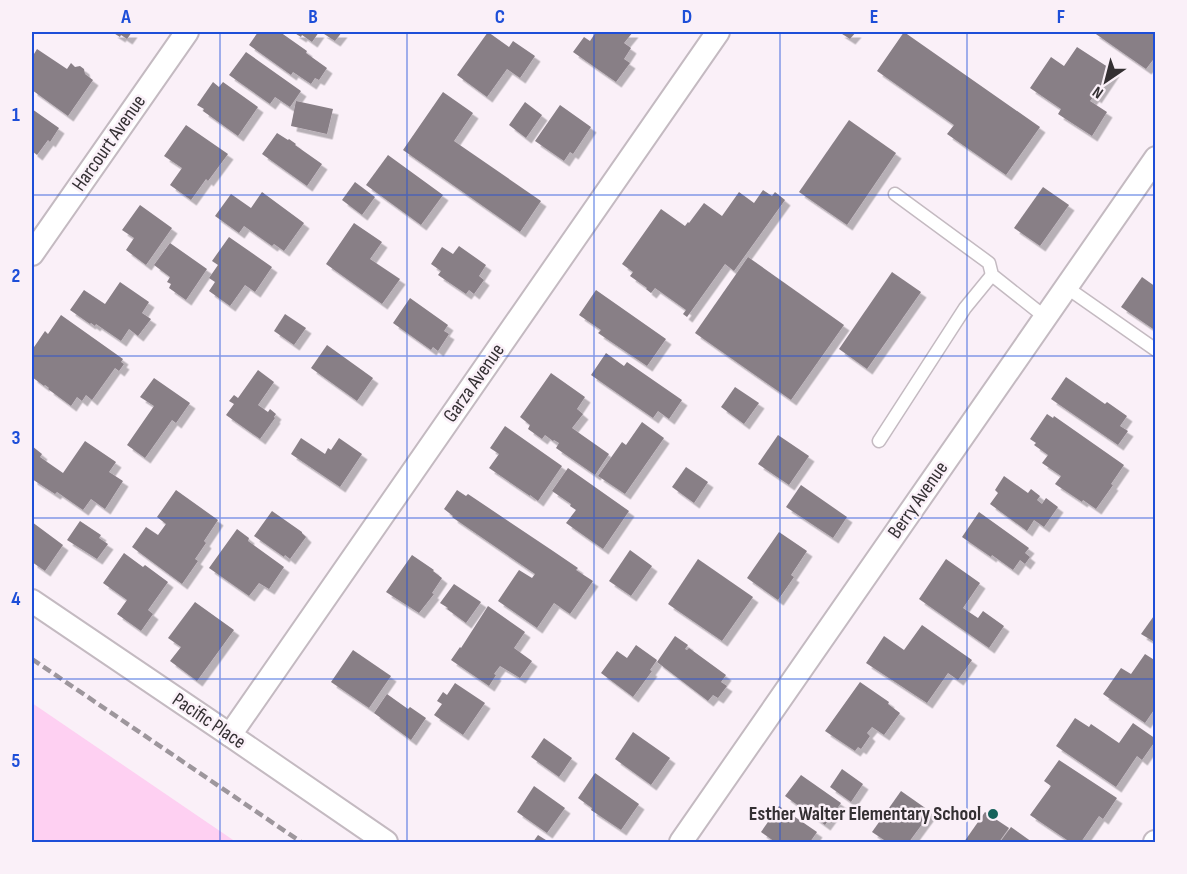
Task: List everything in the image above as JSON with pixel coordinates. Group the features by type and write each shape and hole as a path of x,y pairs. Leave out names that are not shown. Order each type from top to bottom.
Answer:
{"street":[{"name":"Harcourt Avenue","path":"32,254 187,32"},
{"name":"Garza Avenue","path":"230,735 718,32"},
{"name":"Berry Avenue","path":"681,843 1155,158"},
{"name":"Pacific Place","path":"32,601 386,843"}],"lane":[{"path":"895,194 989,262 992,275 1045,317"},
{"path":"879,441 965,308 992,275"},
{"path":"1066,288 1155,350"}],"shaded area":[{"path":"32,703 236,842 32,842"}],"building":[{"path":"112,32 132,32 127,39"},
{"path":"258,32 280,32 327,68 319,80 315,78 311,84 293,72 291,75 249,45"},
{"path":"293,32 319,32 312,42"},
{"path":"321,32 342,32 335,41"},
{"path":"488,32 509,47 513,41 535,56 520,78 507,69 487,97 457,75"},
{"path":"596,32 633,32 624,43 631,48 624,59 630,63 616,82 573,52 584,37 590,41"},
{"path":"839,32 856,32 850,39"},
{"path":"904,32 1040,127 1006,175 947,134 954,125 877,71"},
{"path":"1093,32 1156,32 1156,56 1146,69"},
{"path":"1077,47 1114,71 1096,98 1094,96 1090,101 1107,112 1092,136 1058,114 1061,109 1030,88 1051,57 1064,66"},
{"path":"37,49 67,69 71,63 75,67 80,66 93,80 68,116 32,90 32,52 34,54"},
{"path":"246,52 301,91 290,107 275,97 270,104 229,75"},
{"path":"213,82 219,87 223,82 258,107 238,136 197,105"},
{"path":"443,92 473,113 454,141 541,201 520,232 403,150"},
{"path":"296,101 333,109 327,134 291,126"},
{"path":"525,102 542,115 526,138 509,125"},
{"path":"560,105 591,127 573,154 570,152 564,161 535,141"},
{"path":"32,109 59,128 50,142 48,140 37,155 32,151"},
{"path":"849,120 896,153 847,225 799,192"},
{"path":"186,125 228,154 191,200 170,185 182,168 164,156"},
{"path":"277,133 289,139 322,164 307,186 262,154"},
{"path":"388,155 443,195 421,225 366,185"},
{"path":"355,182 375,197 362,215 342,200"},
{"path":"1043,187 1069,205 1040,246 1014,228"},
{"path":"763,190 772,196 775,192 785,200 734,271 725,264 687,317 683,314 686,310 655,288 651,293 630,276 633,272 622,264 661,209 685,226 704,203 722,216 739,192 754,203"},
{"path":"262,192 304,223 284,251 274,244 272,246 244,226 239,233 215,216 231,194 251,208"},
{"path":"140,205 172,228 146,265 126,250 134,238 122,230"},
{"path":"354,223 382,242 370,259 400,279 382,304 326,264"},
{"path":"229,237 272,267 255,292 245,285 230,306 209,291 215,282 209,278 218,265 212,261"},
{"path":"170,243 207,269 186,300 169,288 171,284 167,282 170,277 154,265"},
{"path":"459,246 486,265 479,276 484,280 474,294 469,290 466,294 438,275 441,271 431,264 442,247 453,254"},
{"path":"748,257 844,325 791,400 695,333"},
{"path":"892,272 921,292 867,369 839,349"},
{"path":"1142,277 1156,287 1156,331 1121,307"},
{"path":"120,282 149,302 142,313 151,319 138,336 129,329 121,341 70,310 84,290 105,304"},
{"path":"596,290 666,339 647,366 598,333 601,330 579,315"},
{"path":"410,298 448,325 444,331 449,334 438,351 433,347 431,350 393,323"},
{"path":"285,314 306,328 294,345 274,331"},
{"path":"61,315 123,359 121,362 124,364 119,371 115,368 92,400 86,395 82,401 77,397 71,406 32,377 32,350 45,331 48,334"},
{"path":"327,345 373,378 357,401 311,368"},
{"path":"606,353 624,366 627,362 682,400 669,419 658,411 653,418 591,375"},
{"path":"258,370 274,382 258,405 276,414 260,439 226,415 234,404 229,401 234,395 238,398"},
{"path":"551,373 585,397 577,409 583,414 572,428 609,454 595,475 556,448 559,443 545,435 542,439 528,429 530,425 520,417"},
{"path":"1066,377 1127,416 1120,426 1128,431 1118,445 1051,399"},
{"path":"154,378 190,403 176,423 172,420 145,458 127,445 154,406 140,397"},
{"path":"735,387 759,403 744,424 721,407"},
{"path":"1047,414 1053,418 1054,416 1124,465 1096,509 1055,484 1061,476 1042,463 1048,455 1034,445 1036,443 1030,439"},
{"path":"642,422 664,438 625,494 598,476 622,442 626,445"},
{"path":"505,426 562,466 538,501 489,468 499,454 490,448"},
{"path":"778,435 809,456 789,485 758,464"},
{"path":"301,438 325,454 328,448 331,450 339,438 362,454 340,487 291,454"},
{"path":"85,441 116,462 109,472 123,481 105,509 91,499 83,510 57,492 55,494 32,479 32,446 42,454 40,457 63,473"},
{"path":"686,467 708,482 694,503 672,487"},
{"path":"568,468 629,511 603,549 566,523 576,510 552,491"},
{"path":"1004,476 1028,493 1031,489 1040,496 1037,500 1042,504 1046,498 1058,507 1044,527 1034,520 1027,531 990,504 998,493 995,490"},
{"path":"801,485 847,517 833,538 786,507"},
{"path":"176,490 218,520 195,559 198,561 182,584 132,547 146,527 158,535 166,524 157,517"},
{"path":"457,490 466,496 468,494 578,568 576,570 593,581 570,614 554,603 537,628 498,601 519,570 532,578 535,574 452,517 444,509"},
{"path":"272,511 306,537 290,559 254,536"},
{"path":"979,512 1029,548 1025,553 1030,557 1025,564 1020,560 1013,570 962,537"},
{"path":"80,521 101,535 99,538 108,544 97,559 67,540"},
{"path":"32,522 63,545 45,571 32,562"},
{"path":"237,529 249,538 248,541 284,567 269,589 259,583 249,596 209,568"},
{"path":"779,532 807,551 791,575 794,577 778,600 747,578"},
{"path":"630,550 652,566 631,596 609,581"},
{"path":"124,553 168,582 148,610 153,614 141,631 117,614 127,600 103,583"},
{"path":"412,555 442,578 432,593 434,594 419,613 386,592"},
{"path":"698,559 753,597 722,641 668,604"},
{"path":"946,559 980,583 963,608 978,618 983,611 1004,626 989,648 919,599"},
{"path":"454,584 481,602 466,623 440,603"},
{"path":"195,602 234,630 197,681 170,661 181,647 168,638"},
{"path":"488,606 525,632 514,648 532,661 520,678 500,666 489,686 451,660"},
{"path":"1156,613 1156,643 1141,634"},
{"path":"922,625 972,660 958,680 948,673 927,703 866,663 884,636 904,650"},
{"path":"675,636 688,645 685,649 689,648 726,675 721,682 727,686 718,698 713,695 708,701 657,662"},
{"path":"636,645 657,660 633,697 601,673 617,651 627,658"},
{"path":"353,650 391,676 369,708 331,682"},
{"path":"1145,654 1156,661 1156,707 1145,723 1103,694 1121,668 1131,674"},
{"path":"860,682 889,702 888,704 900,713 884,735 872,727 867,733 870,736 861,749 858,747 855,751 825,731"},
{"path":"455,683 485,703 463,735 434,715 442,704 437,701 443,692 447,695"},
{"path":"387,694 426,718 411,740 374,713"},
{"path":"1075,718 1089,727 1091,724 1119,743 1133,723 1156,740 1142,760 1137,756 1116,787 1056,746"},
{"path":"633,732 670,758 651,785 615,759"},
{"path":"544,738 572,758 559,777 531,757"},
{"path":"1059,760 1117,798 1103,819 1099,816 1081,842 1070,842 1030,815 1051,786 1044,781"},
{"path":"842,769 863,784 851,802 830,787"},
{"path":"595,773 639,804 621,830 591,810 592,808 578,798"},
{"path":"801,775 841,803 825,825 785,796"},
{"path":"534,786 565,808 547,833 517,812"},
{"path":"901,791 931,812 909,842 887,842 872,832"},
{"path":"779,806 817,832 810,842 775,842 761,832"},
{"path":"985,812 1009,828 999,842 964,842"},
{"path":"1011,827 1032,842 1000,842"},
{"path":"538,835 549,842 533,842"}],"railway":[{"path":"32,659 301,842"}],"place":[{"name":"Esther Walter Elementary School","path":"993,814"}]}
